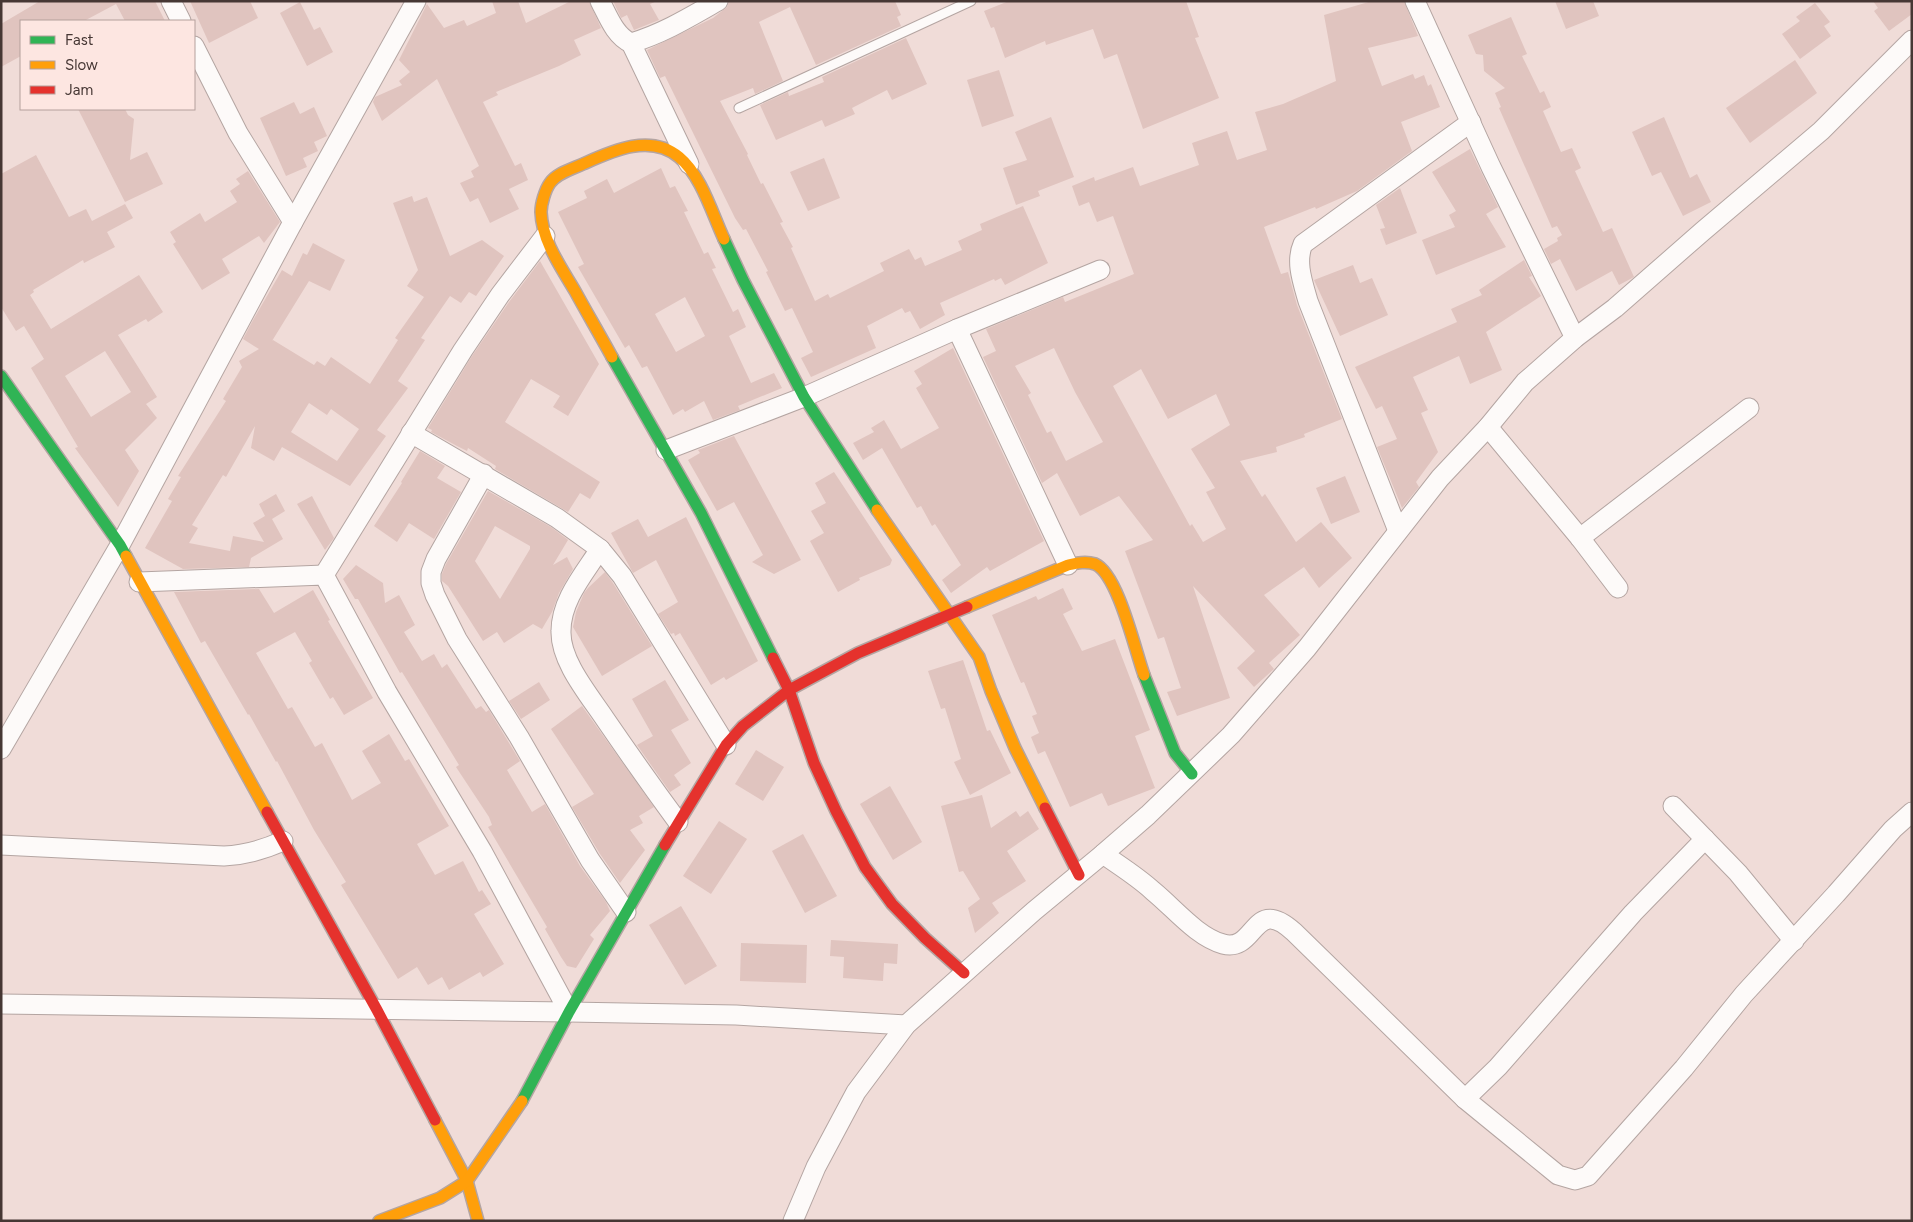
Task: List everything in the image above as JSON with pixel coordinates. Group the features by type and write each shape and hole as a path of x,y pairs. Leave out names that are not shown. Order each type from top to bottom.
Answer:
{"street":[{"path":"171,1 180,20"},
{"path":"1,749 120,545 293,222 416,1"},
{"path":"600,1 618,33 631,44 694,173 743,280 804,397 899,544 949,616 966,634 979,657 990,691 1015,748 1079,874"},
{"path":"631,44 672,26 718,1"},
{"path":"1415,1 1535,260 1575,338"},
{"path":"793,1221 816,1167 856,1092 906,1025 1034,911 1103,854 1192,774 1231,735 1301,655 1440,478 1488,427 1525,382 1575,338 1615,308 1703,230 1821,132 1912,40"},
{"path":"195,48 238,133 293,222"},
{"path":"1398,531 1308,301 1300,268 1300,252 1303,244 1471,122"},
{"path":"694,173 679,156 668,150 648,145 630,146 581,164 561,174 550,183 541,211 545,236 585,311 666,450 733,575 789,690 814,763 865,867 892,904 925,938 964,973"},
{"path":"324,575 483,320 545,236"},
{"path":"666,450 804,397 957,329 1100,270"},
{"path":"957,329 1068,565"},
{"path":"1,376 120,545 378,1010 467,1181 478,1221"},
{"path":"1580,538 1749,408"},
{"path":"1488,427 1580,538 1618,588"},
{"path":"411,433 565,523 600,549 622,576 726,746"},
{"path":"484,474 436,559 431,572 431,583 457,639 519,737 590,860 626,912"},
{"path":"600,549 572,593 562,616 560,632 562,646 577,678 627,752 678,822"},
{"path":"379,1221 440,1198 467,1181 522,1101 569,1012 626,912 678,822 726,746 743,726 789,690 858,653 1068,565 1085,561 1099,565 1108,574 1175,753 1192,774"},
{"path":"139,582 324,575"},
{"path":"324,575 387,692 482,852 569,1012"},
{"path":"1673,806 1738,873 1794,941"},
{"path":"1103,854 1152,890 1189,923 1219,942 1230,945 1236,944 1265,919 1274,918 1279,920 1294,932 1465,1099 1558,1175 1576,1180 1588,1176 1684,1068 1744,994 1794,941 1893,828 1912,812"},
{"path":"1465,1099 1498,1067 1633,913 1705,839"},
{"path":"1,845 224,856 244,855 268,848 283,841"},
{"path":"1,1004 736,1015 906,1025"}],"lane":[{"path":"739,108 971,1"}],"building":[{"path":"40,1 155,1 164,20 124,20 116,4 86,20 20,20 20,57 1,67 1,24"},
{"path":"190,1 250,1 258,18 209,43"},
{"path":"492,1 518,1 526,23 571,1 589,1 601,28 574,40 581,55 496,92 498,95 483,102 515,166 521,163 528,180 509,189 519,209 490,223 478,198 470,202 460,183 474,177 471,171 479,166 437,79 382,121 373,102 375,97 402,85 399,81 410,72 399,60 427,4 444,28 464,20 467,26 496,13"},
{"path":"613,1 657,1 650,4 659,20 634,30 627,15 621,18"},
{"path":"729,1 895,1 901,15 897,17 901,26 816,65 790,7 759,22 783,81 755,94 753,88 720,101 748,154 761,184 763,183 783,222 780,223 793,247 791,248 815,301 828,294 830,298 884,271 880,263 909,249 915,260 921,257 925,266 962,250 958,241 982,230 980,224 1023,206 1048,263 1005,285 1001,278 995,281 994,279 940,303 945,315 920,329 910,311 905,313 902,308 867,326 876,348 811,377 801,358 813,352 792,308 785,311 766,272 768,271 746,229 743,230 735,218 665,76 660,78 647,50 713,18 727,7"},
{"path":"1009,1 1186,1 1199,37 1195,38 1219,98 1143,129 1117,54 1104,59 1093,29 1046,45 1045,41 1005,58 994,27 991,28 984,11"},
{"path":"1372,1 1404,1 1418,36 1368,48 1382,86 1413,74 1415,79 1424,75 1428,86 1431,84 1440,107 1401,122 1412,151 1357,191 1316,209 1315,207 1264,227 1281,274 1288,272 1297,305 1342,419 1304,434 1305,437 1276,447 1277,452 1240,461 1262,497 1265,494 1296,542 1321,522 1352,558 1319,588 1304,567 1264,595 1300,635 1269,663 1274,669 1254,687 1237,668 1255,651 1193,586 1230,698 1177,716 1167,692 1181,688 1164,637 1158,639 1125,551 1153,540 1119,496 1080,516 1057,473 1042,483 983,357 996,351 986,329 1063,297 1065,302 1134,274 1113,216 1097,222 1089,202 1079,206 1072,186 1094,177 1095,181 1133,167 1140,186 1199,165 1192,143 1227,131 1237,160 1267,150 1255,112 1283,104 1336,81 1324,15","holes":["1054,348 1075,392 1103,442 1066,461 1051,431 1047,433 1028,395 1031,393 1015,366","1141,369 1168,419 1216,394 1230,425 1191,449 1215,488 1206,492 1226,529 1203,542 1192,524 1190,526 1113,386"]},
{"path":"1555,1 1593,1 1599,16 1566,29"},
{"path":"1873,1 1912,1 1912,14 1889,31 1874,11 1878,8"},
{"path":"300,2 314,30 320,27 333,52 307,66 280,13"},
{"path":"1815,3 1830,22 1824,26 1831,36 1800,59 1782,34 1800,21 1796,17"},
{"path":"1511,17 1527,54 1522,56 1540,93 1544,91 1551,107 1543,111 1561,152 1572,148 1581,168 1575,171 1603,232 1612,228 1634,277 1619,285 1612,271 1576,291 1560,259 1551,264 1544,249 1558,241 1557,238 1562,235 1557,226 1552,228 1499,108 1501,107 1495,93 1505,88 1484,71 1483,55 1476,54 1468,35"},
{"path":"906,38 927,84 892,100 887,90 852,108 855,114 825,127 822,120 776,140 760,105 788,92 789,96 824,82 822,77"},
{"path":"1795,60 1817,93 1750,143 1726,108"},
{"path":"999,70 1014,116 982,127 967,80"},
{"path":"294,102 300,114 314,107 327,136 314,142 318,151 303,158 307,167 286,176 260,118"},
{"path":"79,110 126,110 128,115 134,119 130,160 147,152 163,184 125,202"},
{"path":"1051,117 1074,177 1038,191 1040,196 1016,205 1003,168 1027,160 1015,132"},
{"path":"1664,117 1690,178 1697,174 1711,202 1683,216 1661,172 1652,176 1632,132"},
{"path":"1470,149 1498,207 1486,214 1506,247 1436,275 1422,240 1455,227 1449,215 1456,211 1432,172"},
{"path":"36,155 69,217 86,209 92,221 125,204 133,218 107,232 115,247 84,263 83,260 33,290 34,292 30,295 51,329 139,275 163,312 148,322 146,319 118,335 157,397 146,404 157,418 125,450 139,471 118,507 75,448 78,447 31,368 44,359 24,326 16,331 1,307 1,174","holes":["105,351 131,392 91,417 65,376"]},
{"path":"824,158 840,198 808,211 790,172"},
{"path":"661,168 670,188 675,186 688,211 684,212 704,254 708,252 716,268 712,269 733,312 738,309 746,327 729,336 751,383 774,373 782,388 738,406 740,410 713,420 704,401 685,412 683,409 673,415 647,366 642,368 629,345 625,348 578,267 584,264 558,212 587,198 584,191 607,179 614,193","holes":["685,297 705,336 676,352 655,314"]},
{"path":"248,171 280,222 264,243 259,236 222,259 230,273 202,290 173,244 176,242 170,232 200,213 205,222 237,202 230,191 240,184 236,179"},
{"path":"1400,188 1417,233 1386,245 1380,229 1385,228 1376,205"},
{"path":"412,196 414,202 427,197 450,256 482,240 504,256 476,296 469,292 461,303 450,296 421,338 425,340 398,381 408,388 377,430 386,436 350,486 282,447 274,461 251,448 255,426 226,477 223,475 192,525 198,528 189,543 230,551 233,536 264,542 253,523 265,516 259,504 276,494 285,511 272,519 283,539 251,558 249,567 183,569 145,548 172,501 168,499 181,477 178,476 226,401 223,399 242,367 239,361 259,349 243,339 252,322 282,270 292,276 303,253 307,255 313,243 345,260 330,291 309,281 272,341 314,365 317,361 325,366 331,357 370,384 398,340 395,338 424,297 407,286 418,270 393,203","holes":["309,403 327,415 331,409 359,429 337,461 291,432"]},
{"path":"1524,260 1532,276 1529,277 1541,296 1486,332 1502,370 1470,384 1459,356 1413,377 1428,410 1421,413 1438,452 1416,482 1419,487 1402,508 1377,447 1397,439 1382,406 1376,409 1355,367 1457,322 1451,309 1482,295 1479,290"},
{"path":"540,261 599,364 568,416 553,407 560,396 531,379 505,422 600,482 590,499 580,493 568,512 495,469 496,466 468,448 467,451 431,432 432,430 428,428 472,356"},
{"path":"1353,265 1360,283 1372,278 1388,315 1340,336 1314,280"},
{"path":"953,348 1044,541 990,571 987,567 951,593 942,580 961,565 935,524 932,526 921,506 917,508 882,448 863,460 853,443 874,432 871,428 884,420 901,449 939,428 916,388 922,384 914,371"},
{"path":"734,436 801,560 774,574 752,562 763,555 734,502 717,511 688,460 700,453 698,450"},
{"path":"420,451 445,466 437,478 461,492 434,539 409,523 397,542 374,526"},
{"path":"834,472 892,560 890,565 859,578 860,580 838,592 810,541 824,533 811,511 826,503 815,483"},
{"path":"1345,476 1360,512 1331,524 1316,488"},
{"path":"488,491 551,527 567,539 553,565 567,557 573,569 542,629 533,624 504,643 497,632 483,641 448,586 442,581 442,574","holes":["495,526 530,546 530,549 500,599 475,561"]},
{"path":"312,496 334,538 325,550 297,504"},
{"path":"686,517 758,661 726,680 724,677 711,685 680,633 675,636 674,633 671,634 658,614 678,602 656,560 633,573 611,533 638,519 648,537"},
{"path":"356,565 383,583 385,603 399,595 415,625 404,632 422,661 434,654 442,668 447,664 476,709 481,706 486,712 489,710 520,761 507,770 532,812 545,804 580,866 606,902 610,911 590,935 594,939 576,968 567,966 561,957 545,929 547,927 488,827 492,825 489,817 456,767 459,765 402,672 400,673 358,599 355,599 343,579"},
{"path":"605,572 652,646 602,676 573,627 576,612 584,593"},
{"path":"1063,588 1073,609 1063,614 1082,651 1115,639 1150,730 1135,736 1155,788 1108,806 1102,793 1070,807 1045,751 1038,754 1031,737 1039,733 1032,716 1037,714 1024,682 1021,683 992,615 1036,596 1038,600"},
{"path":"259,589 274,613 313,590 330,620 328,621 373,698 344,715 333,697 330,699 309,663 312,661 295,632 256,653 288,709 292,707 315,747 322,743 352,800 381,783 362,751 389,734 405,761 409,759 449,826 417,844 435,875 463,861 479,892 482,890 491,904 474,914 504,964 483,977 480,972 449,990 442,977 428,985 417,967 398,979 341,885 346,882 314,830 277,761 205,641 201,643 174,592"},
{"path":"963,660 987,731 990,730 1011,773 970,795 954,762 961,759 945,708 941,709 928,671"},
{"path":"665,680 689,720 671,730 691,763 674,775 681,785 670,792 637,745 653,736 632,699"},
{"path":"539,682 550,700 521,719 509,701"},
{"path":"582,706 654,807 639,816 643,823 630,830 645,850 620,883 572,807 594,794 551,729"},
{"path":"756,750 784,767 763,801 735,784"},
{"path":"890,786 922,842 893,860 860,804"},
{"path":"982,795 991,828 1016,811 1020,817 1028,811 1039,829 1007,851 1026,881 992,903 999,913 975,933 968,908 980,899 963,871 959,872 941,806"},
{"path":"719,821 747,839 711,894 683,876"},
{"path":"803,834 837,896 805,913 772,851"},
{"path":"681,906 717,966 685,985 649,925"},
{"path":"831,940 898,944 897,964 884,963 883,981 843,978 844,957 830,956"},
{"path":"741,943 807,945 806,983 740,981"}],"traffic: fast":[{"path":"724,239 743,280 804,397 877,510"},
{"path":"612,357 701,513 773,658"},
{"path":"1,376 126,556"},
{"path":"1144,675 1175,753 1192,774"},
{"path":"522,1101 569,1012 665,845"}],"traffic: slow":[{"path":"612,357 558,263 545,233 541,212 546,189 550,183 565,172 606,154 631,147 656,146 668,150 679,157 694,174 724,239"},
{"path":"877,510 979,657 1015,748 1045,808"},
{"path":"126,556 267,812"},
{"path":"967,607 1068,565 1085,562 1095,564 1111,582 1118,597 1144,675"},
{"path":"379,1221 440,1198 467,1181 522,1101"},
{"path":"435,1120 467,1181 478,1221"}],"traffic: jam":[{"path":"665,845 726,745 743,726 789,690 858,653 967,607"},
{"path":"773,658 789,690 814,763 865,867 892,904 925,938 964,973"},
{"path":"1045,808 1079,875"},
{"path":"267,812 377,1010 435,1120"}]}
